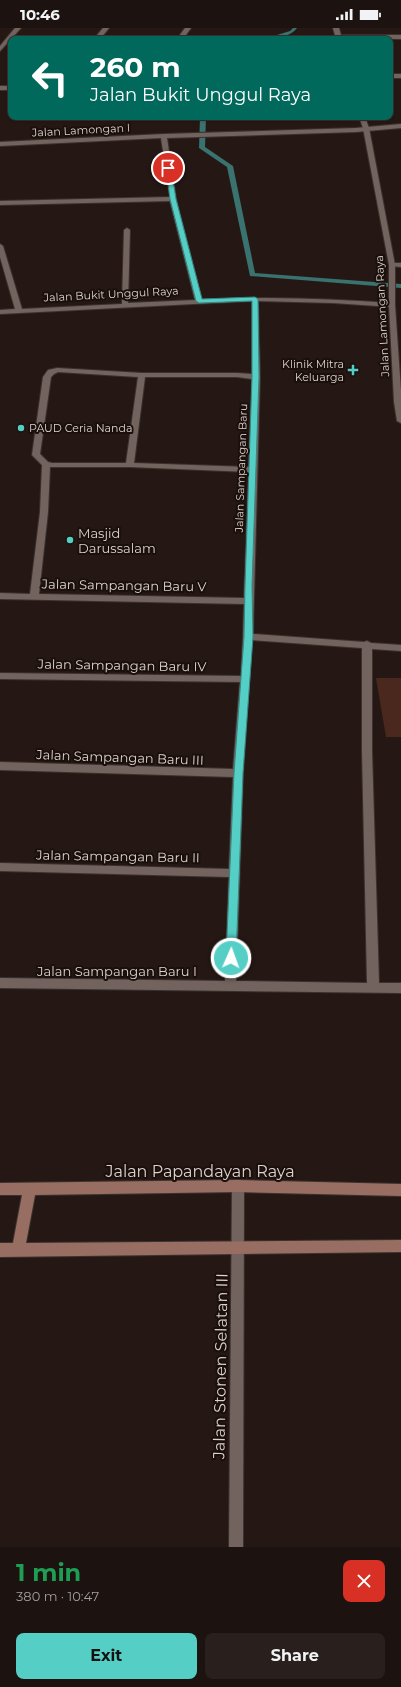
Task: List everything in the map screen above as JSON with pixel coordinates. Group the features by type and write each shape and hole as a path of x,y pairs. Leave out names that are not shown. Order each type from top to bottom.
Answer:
{"main road":[{"name":"Jalan Papandayan Raya","path":"0,1189 238,1186 401,1190"},
{"path":"18,1249 30,1189"},
{"path":"0,1250 401,1246"}],"street":[{"path":"11,36 18,28"},
{"path":"99,36 106,28"},
{"path":"0,49 8,40"},
{"name":"Jalan Lamongan Raya","path":"363,120 366,128 392,266 392,302 398,402 401,421"},
{"name":"Jalan Lamongan I","path":"0,144 187,135 356,130 401,126"},
{"path":"164,136 173,199 199,301"},
{"path":"0,203 173,199"},
{"path":"125,305 127,230"},
{"path":"0,246 19,310"},
{"path":"392,266 401,265"},
{"name":"Jalan Bukit Unggul Raya","path":"0,312 255,299 392,302"},
{"name":"Jalan Sampangan Baru","path":"230,986 238,773 248,637 256,377 255,299"},
{"path":"252,470 130,465 52,465 46,464 36,455 47,376 51,372 57,370 142,375 238,375 256,377"},
{"path":"130,465 142,375"},
{"path":"34,597 44,512 46,464"},
{"name":"Jalan Sampangan Baru V","path":"0,596 248,601"},
{"path":"248,637 367,644 401,648"},
{"path":"367,644 367,751 373,988"},
{"name":"Jalan Sampangan Baru IV","path":"0,676 244,679"},
{"name":"Jalan Sampangan Baru III","path":"0,766 238,773"},
{"name":"Jalan Sampangan Baru II","path":"0,867 234,873"},
{"name":"Jalan Sampangan Baru I","path":"0,983 401,988"},
{"name":"Jalan Stonen Selatan III","path":"236,1547 238,1186"}],"shaded area":[{"path":"376,678 401,678 401,737 386,737"}],"waterway":[{"path":"277,36 292,32 295,28"},
{"path":"203,120 202,148 230,166 252,275 401,286"}],"place":[{"name":"Klinik Mitra Keluarga","path":"353,370"},
{"name":"PAUD Ceria Nanda","path":"21,428"},
{"name":"Masjid Darussalam","path":"70,540"}],"route":[{"path":"168,168 173,199 199,301 255,299 256,377 248,586 248,637 238,773 231,958"}]}
